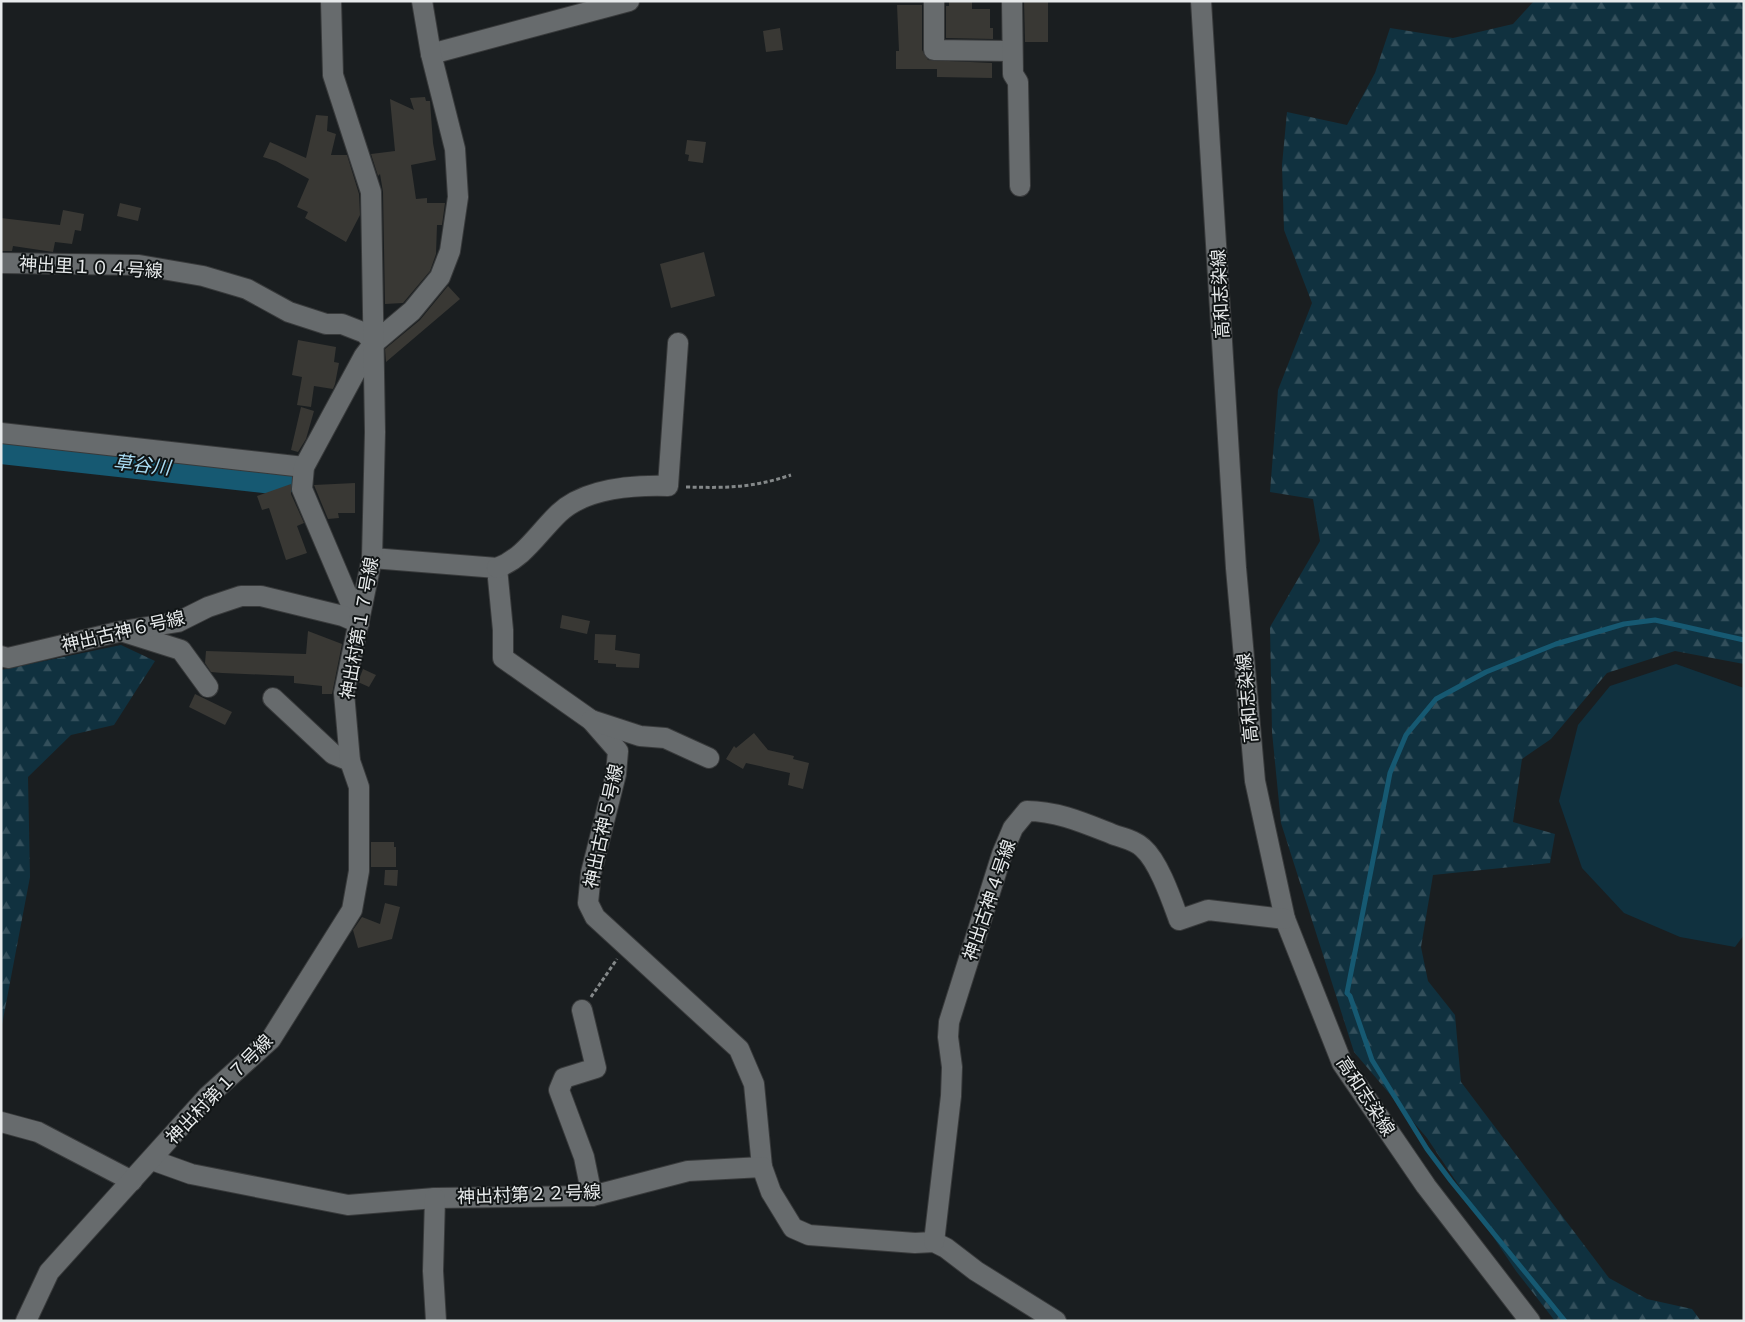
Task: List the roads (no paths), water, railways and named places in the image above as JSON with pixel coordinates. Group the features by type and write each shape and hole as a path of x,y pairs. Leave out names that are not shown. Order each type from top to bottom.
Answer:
{"street":[{"name":"神出村第１７号線","path":"26,1321 49,1272 207,1097 271,1039 352,910 359,871 359,787 350,760 344,693 372,558 374,343 371,192 333,75 331,1"},
{"path":"359,623 302,489 304,466 364,356 374,343 412,311 440,277 450,251 458,196 455,149 431,54 422,1"},
{"path":"431,54 629,1"},
{"path":"934,1 934,50 1012,51"},
{"path":"1012,1 1013,74 1018,82 1020,186"},
{"name":"高和志染線","path":"1201,1 1236,568 1255,782 1285,919 1342,1062 1426,1186 1530,1321"},
{"name":"神出里１０４号線","path":"1,263 139,265 203,276 247,289 289,312 326,324 342,324 365,333 374,343"},
{"path":"372,558 497,568 512,562 560,512 577,500 630,488 668,486 678,343"},
{"path":"1,433 304,466"},
{"name":"神出古神５号線","path":"497,568 503,658 591,720 618,752 616,774 591,873 588,903 595,917 739,1049 754,1084 762,1167"},
{"name":"神出古神６号線","path":"1,656 8,658 122,631 178,622 208,607 241,596 260,596 343,616 359,623"},
{"path":"122,631 181,650 208,687"},
{"path":"273,698 333,754 350,760"},
{"path":"591,720 640,736 665,738 709,758"},
{"name":"神出古神４号線","path":"934,1242 951,1096 952,1067 948,1037 949,1022 1002,854 1013,828 1027,811 1044,811 1085,822 1135,842 1145,849 1167,888 1179,920 1208,910 1285,919"},
{"path":"582,1010 596,1068 564,1078 559,1090 584,1157 592,1196"},
{"path":"1,1122 38,1132 132,1181"},
{"name":"神出村第２２号線","path":"152,1160 191,1174 348,1205 434,1198 592,1196 688,1171 762,1167"},
{"path":"762,1167 771,1192 793,1228 809,1235 915,1243 934,1242 976,1271 1056,1321"},
{"path":"434,1198 433,1270 436,1321"}],"waterway":[{"name":"草谷川","path":"1,449 282,480"},
{"path":"1565,1321 1427,1149 1372,1060 1350,996 1347,993 1390,773 1406,735 1436,699 1486,672 1556,644 1624,624 1655,620 1744,640"}]}
